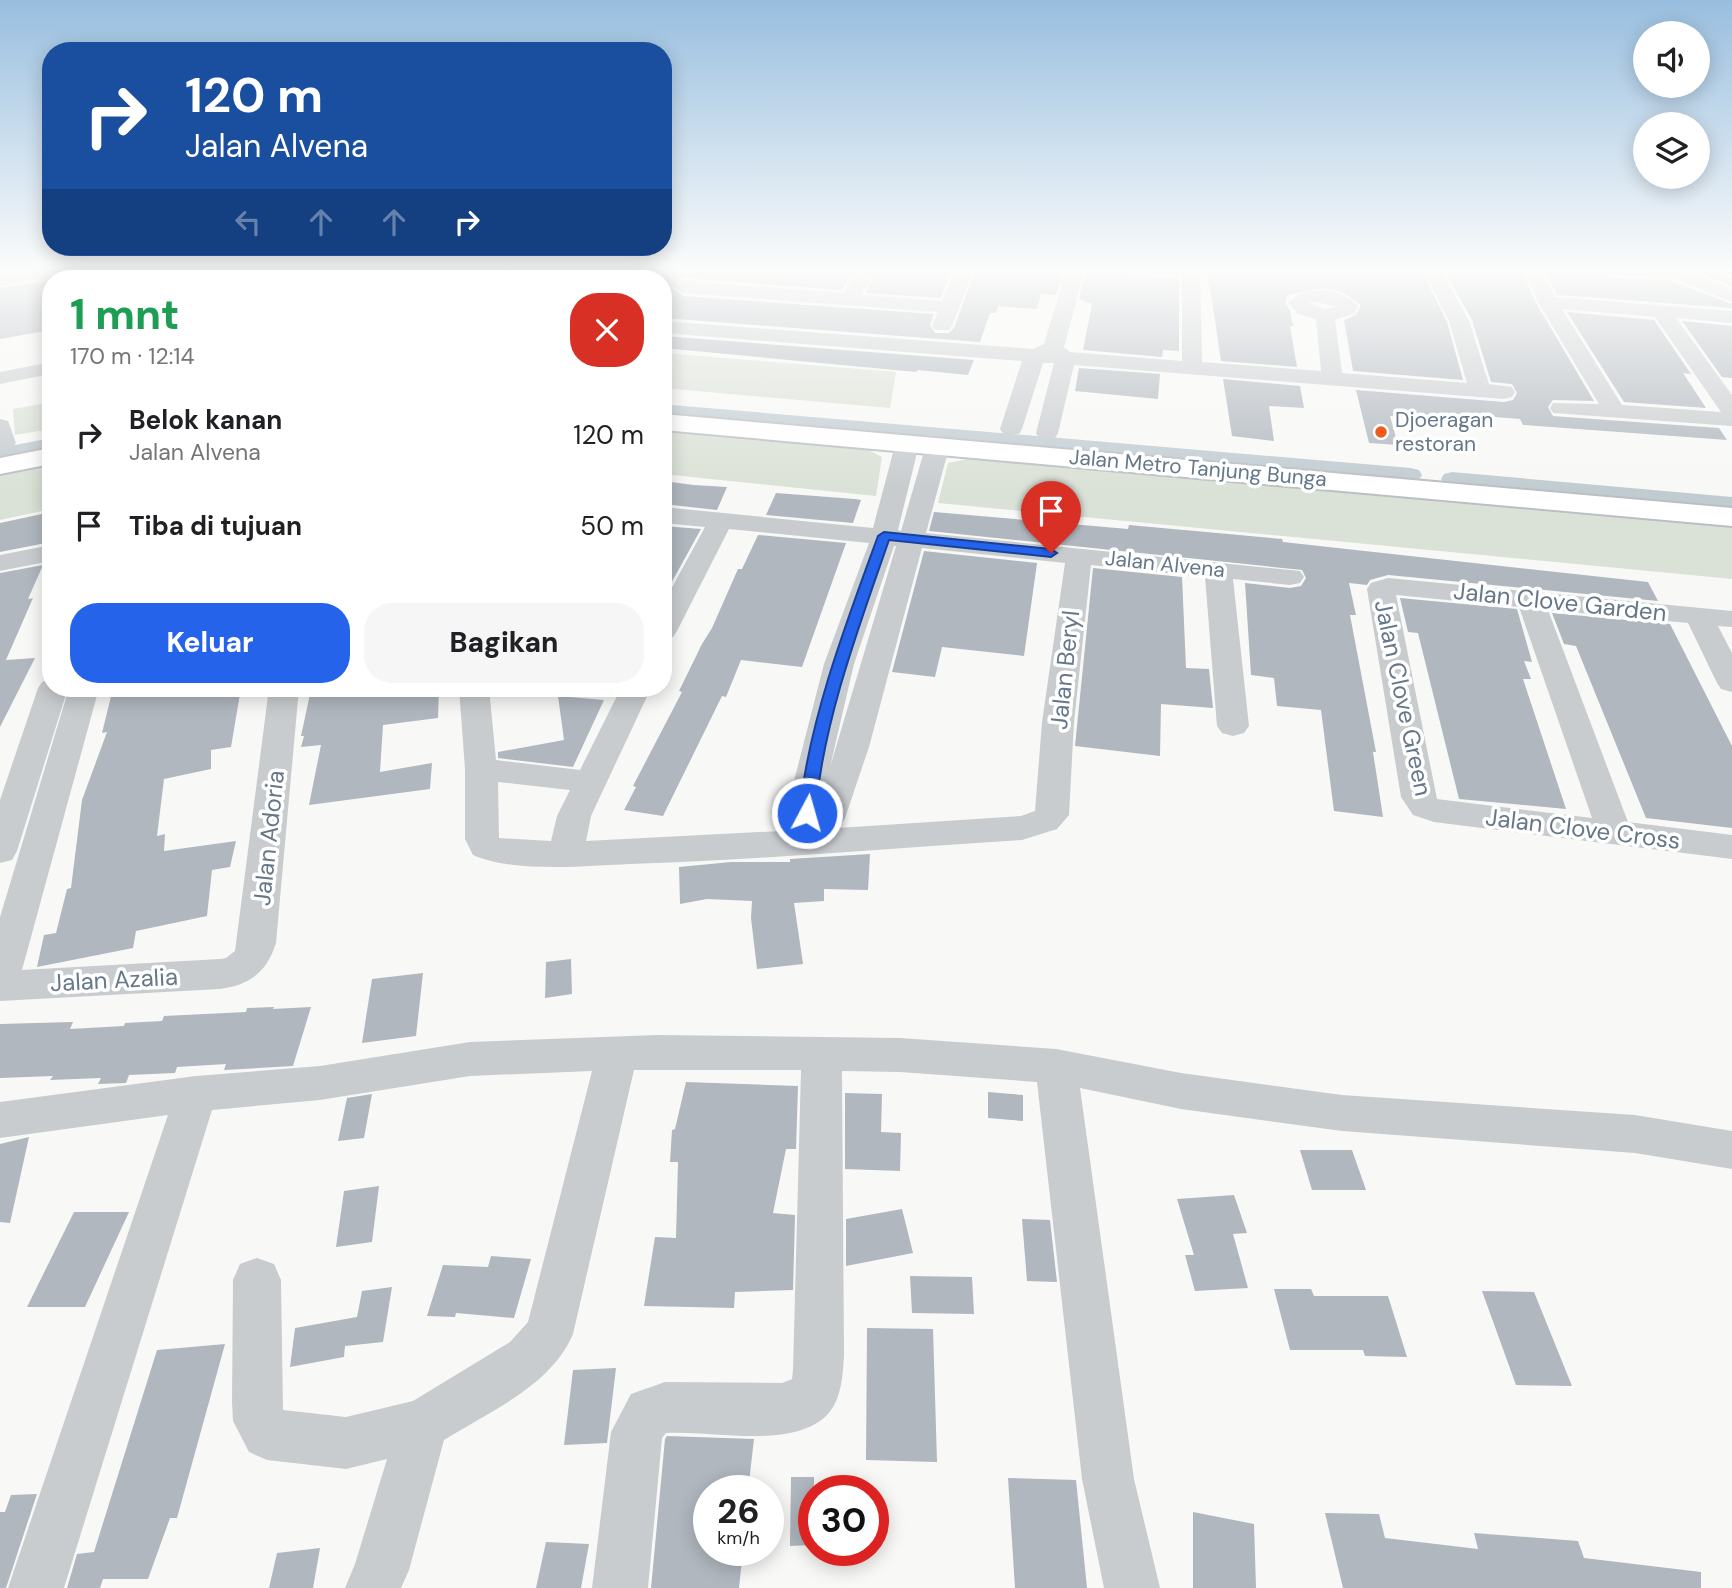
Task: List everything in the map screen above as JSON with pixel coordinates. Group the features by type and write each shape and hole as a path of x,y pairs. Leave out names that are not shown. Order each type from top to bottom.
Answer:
{"main road":[{"name":"Jalan Metro Tanjung Bunga","path":"672,400 1011,429 1432,477 1732,517"},
{"name":"Jalan Metro Tanjung Bunga","path":"672,423 1045,454 1432,477 1636,483"},
{"path":"1,445 42,437"},
{"path":"1,445 42,454"}],"street":[{"path":"857,342 1504,391"},
{"path":"933,348 935,342"},
{"path":"1011,429 1051,355 1055,342"},
{"path":"1192,342 1192,368"},
{"path":"1328,342 1332,379"},
{"path":"1466,342 1480,390"},
{"path":"1573,342 1614,410"},
{"path":"1683,342 1732,411"},
{"path":"1047,433 1051,355"},
{"path":"0,378 42,370"},
{"path":"1561,408 1732,419"},
{"path":"816,836 828,818 845,770 872,672 898,538 908,444"},
{"path":"816,836 807,813 811,777 839,664 937,447"},
{"name":"Jalan Alvena","path":"672,515 1290,577"},
{"path":"672,596 721,520"},
{"path":"0,563 42,554"},
{"name":"Jalan Beryl","path":"816,836 998,831 1036,825 1052,815 1057,743 1079,556"},
{"path":"1218,569 1233,726"},
{"name":"Jalan Clove Garden","path":"1388,586 1531,598 1732,620"},
{"name":"Jalan Clove Green","path":"1388,586 1381,589 1419,797 1425,807 1434,810"},
{"path":"1531,598 1614,832"},
{"path":"1699,617 1732,683"},
{"path":"839,664 872,672"},
{"path":"0,851 50,697"},
{"path":"0,983 81,697"},
{"name":"Jalan Adoria","path":"229,974 240,970 251,960 257,943 283,697"},
{"path":"475,697 481,769 482,839 485,846 494,850 566,854 816,836"},
{"path":"566,854 574,816 632,697"},
{"path":"481,769 591,782"},
{"name":"Jalan Clove Cross","path":"1434,810 1732,847"},
{"name":"Jalan Azalia","path":"0,983 229,974"},
{"path":"257,1280 257,1402 259,1421 267,1434 346,1443 423,1424 528,1359 549,1334 617,1054"},
{"path":"0,1119 196,1094 320,1083 470,1059 617,1054 900,1055 1056,1066 1181,1091 1342,1113 1635,1134 1732,1150"},
{"path":"620,1588 637,1432 649,1412 673,1405 780,1410 805,1402 816,1384 819,1354 822,1054"},
{"path":"1056,1066 1107,1468 1132,1588"},
{"path":"36,1588 196,1094"},
{"path":"373,1588 381,1570 423,1424"}],"shaded area":[{"path":"672,354 896,372 890,408 672,389"},
{"path":"42,404 42,430 15,435 13,409"},
{"path":"672,427 855,443 882,457 876,496 672,475"},
{"path":"986,455 1732,522 1732,579 938,503 948,463"},
{"path":"42,461 42,511 0,520 0,470"}],"building":[{"path":"672,342 742,342 974,360 968,375 918,370 916,372 672,349"},
{"path":"1085,342 1179,342 1179,351 1163,350 1162,357 1083,350"},
{"path":"1218,342 1293,342 1297,367 1221,361"},
{"path":"1348,342 1453,342 1463,380 1353,371"},
{"path":"1479,342 1559,342 1594,401 1553,400 1548,407 1553,416 1719,428 1727,440 1523,425 1520,419 1457,414 1460,422 1390,416 1398,445 1369,443 1356,390 1504,402 1513,400 1517,393 1512,384 1491,382"},
{"path":"1586,342 1669,342 1691,374 1683,373 1706,408 1624,402"},
{"path":"1697,342 1732,342 1732,378 1722,377"},
{"path":"1079,368 1160,374 1158,399 1075,391"},
{"path":"1223,379 1300,386 1304,408 1269,406 1274,441 1232,436"},
{"path":"672,482 727,487 717,510 672,505"},
{"path":"776,493 861,500 853,523 766,515"},
{"path":"934,512 1128,529 1129,525 1282,539 1283,542 1648,582 1658,601 1388,575 1370,580 1367,585 1349,583 1356,615 1350,615 1376,752 1373,752 1383,817 1334,811 1321,710 1277,706 1274,678 1251,675 1245,583 1290,588 1301,586 1306,578 1302,570 929,531"},
{"path":"42,514 42,544 0,552 0,523"},
{"path":"672,527 701,529 672,582"},
{"path":"758,535 846,543 802,667 741,660 726,697 722,696 663,816 624,810 636,787 633,786 682,692 679,691 712,628 738,569 742,569"},
{"path":"924,551 1037,563 1024,656 942,647 935,677 892,672"},
{"path":"42,565 28,599 33,598 6,660 35,658 0,727 0,573"},
{"path":"1093,568 1182,577 1186,668 1209,669 1213,708 1161,704 1160,756 1075,746"},
{"path":"1400,598 1517,609 1532,662 1524,661 1531,679 1523,679 1566,809 1459,799 1418,633 1408,632"},
{"path":"1552,613 1670,624 1732,746 1732,828 1646,818 1576,646 1564,644"},
{"path":"111,697 239,697 231,747 211,750 211,769 164,779 157,836 165,834 164,851 236,841 230,867 212,870 207,916 136,931 133,948 37,967 44,935 56,933 67,889 71,888 82,800 107,732 102,733"},
{"path":"309,697 439,697 438,718 383,725 380,772 432,763 430,789 309,805 321,745 301,747 304,736 301,736"},
{"path":"558,697 604,700 573,767 498,758 498,752 564,740"},
{"path":"870,854 868,890 824,889 824,901 794,903 803,964 757,969 751,918 752,901 707,899 680,904 679,867 731,862 790,862 790,859"},
{"path":"571,959 572,994 545,998 546,962"},
{"path":"423,973 416,1036 362,1043 372,979"},
{"path":"274,1007 273,1009 311,1007 293,1066 224,1070 226,1064 177,1067 175,1073 129,1075 126,1083 98,1084 101,1078 50,1080 53,1076 0,1078 0,1024 73,1022 70,1029 124,1026 125,1023 162,1021 164,1016 246,1012 247,1008"},
{"path":"686,1082 798,1086 796,1149 786,1149 773,1213 795,1215 793,1290 735,1292 734,1308 644,1306 655,1237 676,1238 678,1162 670,1162 672,1130 675,1129"},
{"path":"988,1092 1023,1095 1023,1121 988,1118"},
{"path":"845,1093 882,1094 881,1132 901,1133 900,1171 845,1169"},
{"path":"372,1094 364,1138 338,1141 347,1098"},
{"path":"29,1137 10,1223 0,1222 0,1144"},
{"path":"1300,1150 1352,1150 1366,1190 1312,1190"},
{"path":"379,1186 372,1242 336,1247 344,1191"},
{"path":"1234,1195 1247,1233 1233,1234 1248,1288 1195,1291 1185,1255 1194,1255 1177,1199"},
{"path":"902,1209 913,1253 846,1266 846,1219"},
{"path":"74,1212 129,1212 85,1307 27,1307"},
{"path":"1022,1219 1050,1220 1057,1282 1027,1281"},
{"path":"491,1256 531,1259 514,1318 456,1313 455,1317 427,1316 443,1265 488,1267"},
{"path":"910,1276 972,1277 974,1314 912,1313"},
{"path":"392,1287 383,1342 345,1346 344,1357 290,1367 295,1328 357,1317 362,1291"},
{"path":"1274,1289 1311,1289 1314,1296 1388,1296 1407,1357 1365,1356 1363,1350 1290,1350"},
{"path":"1482,1291 1534,1292 1572,1386 1516,1385"},
{"path":"867,1328 933,1329 937,1462 866,1460"},
{"path":"225,1344 177,1518 170,1518 148,1579 103,1579 100,1588 67,1588 77,1554 94,1552 157,1350"},
{"path":"616,1368 607,1443 564,1445 573,1370"},
{"path":"667,1436 754,1439 750,1475 693,1475 693,1566 741,1566 739,1588 651,1588"},
{"path":"791,1477 798,1477 798,1546 790,1546"},
{"path":"1008,1478 1076,1480 1087,1588 1015,1588"},
{"path":"37,1494 6,1588 0,1588 0,1512 5,1512 11,1495"},
{"path":"1193,1512 1254,1524 1256,1588 1193,1588"},
{"path":"1325,1513 1379,1514 1385,1538 1478,1549 1474,1533 1578,1541 1584,1558 1701,1572 1701,1588 1343,1588"},
{"path":"546,1542 589,1544 581,1588 536,1588"},
{"path":"320,1548 313,1588 269,1588 277,1553"}],"waterway":[{"path":"672,411 1411,475"},
{"path":"0,455 42,447"},
{"path":"1452,479 1732,504"}],"place":[{"name":"Djoeragan restoran","path":"1381,432"}],"route":[{"path":"807,813 811,777 839,664 884,536 912,541 1051,553"}]}
